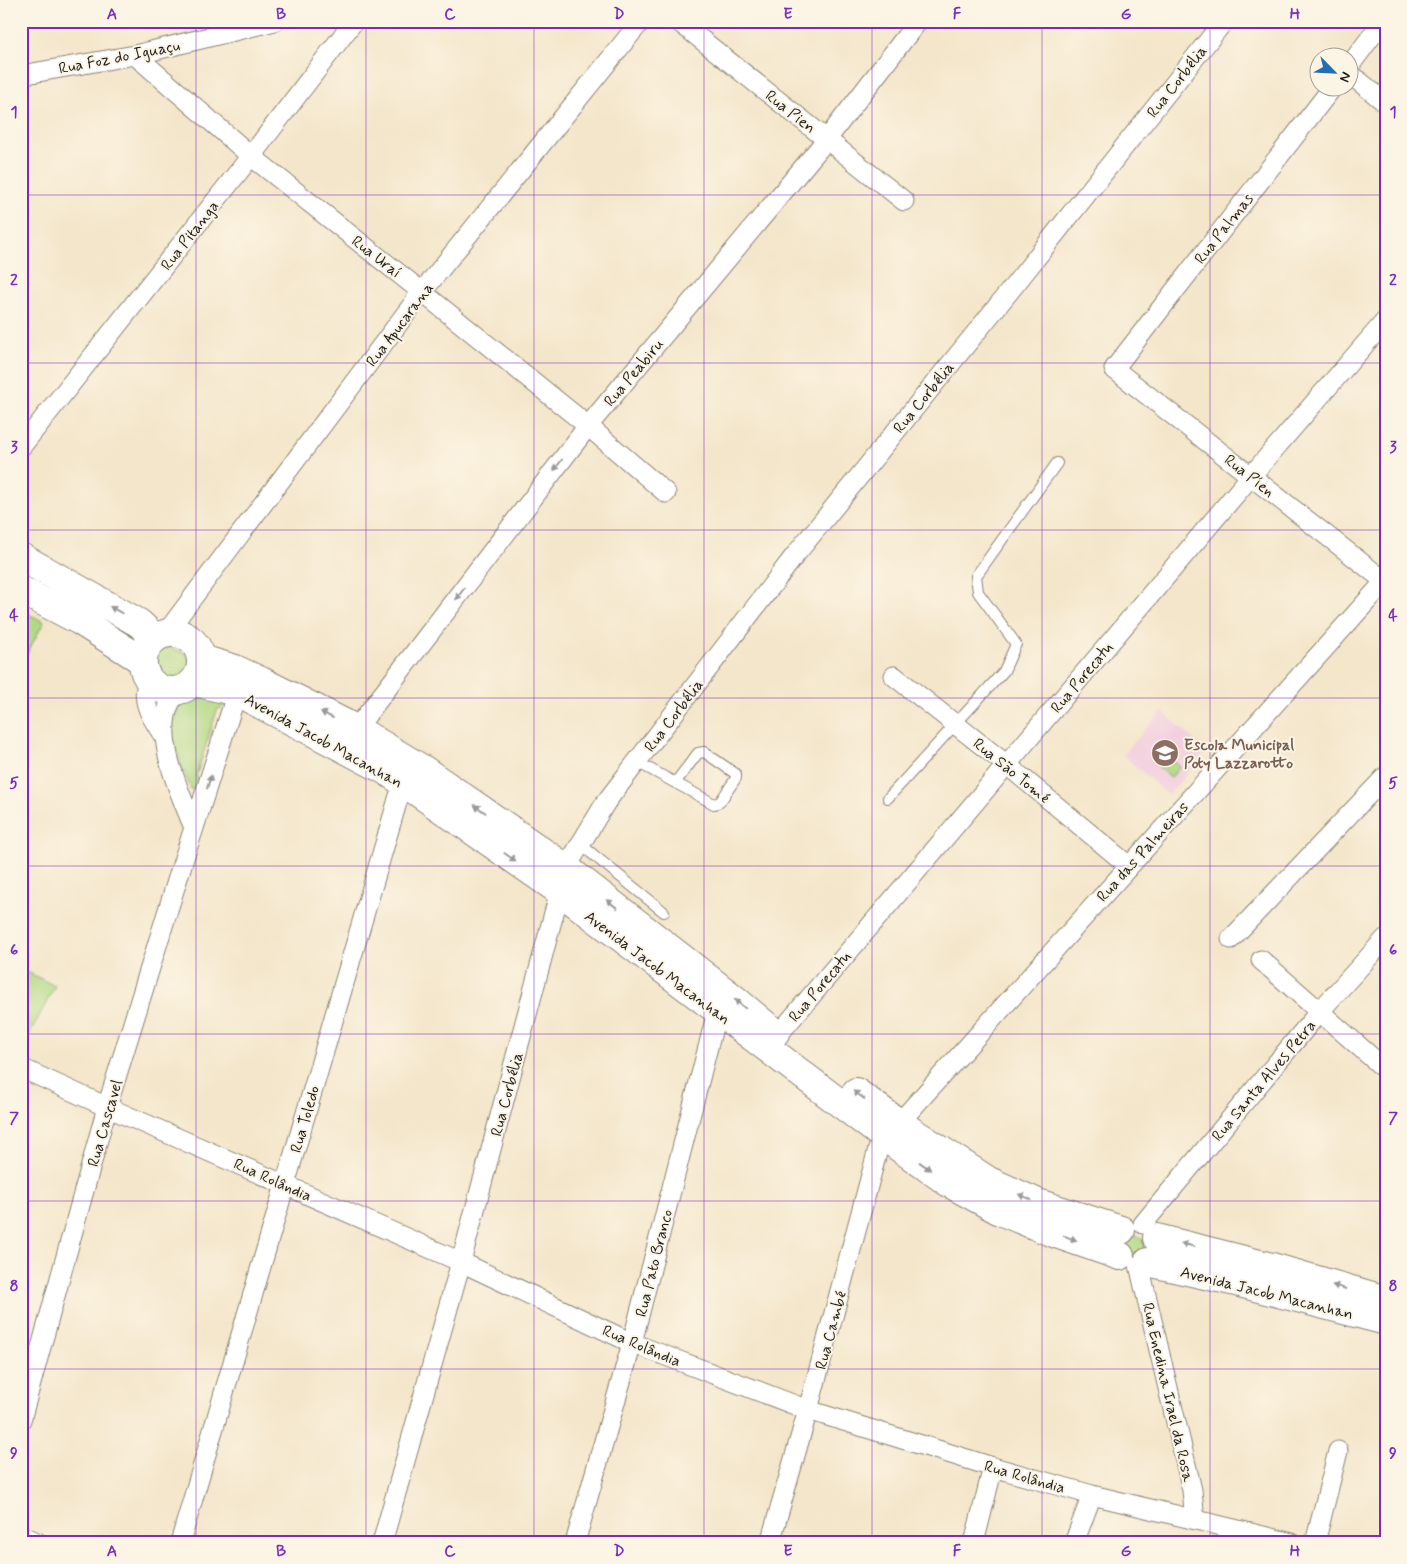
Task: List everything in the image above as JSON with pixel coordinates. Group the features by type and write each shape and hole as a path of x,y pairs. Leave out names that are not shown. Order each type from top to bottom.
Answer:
{"main road":[{"path":"21,557 139,623 153,653 157,687 166,691 192,677 198,648 188,637 177,633 153,653"},
{"path":"21,590 80,621 153,653"},
{"name":"Avenida Jacob Macanhan","path":"192,677 235,668 356,729 424,770 564,880 717,1012 892,1131 989,1181 1138,1246 1232,1281 1386,1321"},
{"name":"Avenida Jacob Macanhan","path":"192,677 237,692 383,769 564,880 732,997 892,1131"},
{"name":"Avenida Jacob Macanhan","path":"1138,1246 1229,1256 1386,1300"}],"street":[{"name":"Rua Foz do Iguaçu","path":"23,76 135,55 275,21"},
{"name":"Rua Pitanga","path":"21,447 251,156 354,21"},
{"name":"Rua Apucarana","path":"153,653 422,292 641,21"},
{"name":"Rua Pien","path":"678,21 904,201"},
{"name":"Rua Peabiru","path":"356,729 588,426 827,139 918,21"},
{"name":"Rua Corbélia","path":"382,1543 461,1262 564,880 580,844 606,802 796,554 1224,21"},
{"path":"1360,52 1383,21"},
{"name":"Rua Uraí","path":"135,55 251,156 588,426 666,493"},
{"path":"1360,82 1386,103"},
{"name":"Rua Palmas","path":"1114,369 1324,98"},
{"name":"Rua Porecatu","path":"778,1035 1251,476 1386,320"},
{"name":"Rua Píen","path":"1114,369 1385,581"},
{"name":"Rua das Palmeiras","path":"892,1131 1385,581"},
{"path":"153,653 144,696 154,721 165,738"},
{"name":"Rua São Tomé","path":"894,676 1007,765 1129,866"},
{"path":"192,677 172,700 167,711 165,738 168,760 194,828"},
{"name":"Rua Cascavel","path":"21,1420 108,1107 237,692"},
{"path":"1231,939 1386,776"},
{"name":"Rua Toledo","path":"180,1543 403,782"},
{"name":"Rua Santa Alves Petra","path":"1138,1246 1319,1012 1386,938"},
{"path":"1261,960 1386,1070"},
{"name":"Rua Pato Branco","path":"575,1543 632,1343 717,1012"},
{"name":"Rua Rolândia","path":"21,1068 461,1262 632,1343 808,1410 993,1467 1092,1494 1292,1543"},
{"name":"Rua Cambé","path":"770,1543 878,1149 892,1131"},
{"name":"Rua Enedina Irael da Rosa","path":"1138,1246 1192,1490 1195,1520"},
{"path":"1314,1543 1338,1451"},
{"path":"974,1543 993,1467"},
{"path":"1074,1543 1092,1494"},
{"path":"1217,1525 1243,1543"},
{"path":"21,1534 39,1543"}],"lane":[{"path":"888,798 1004,672 1016,644 978,592 976,576 1057,463"},
{"path":"637,762 675,783 714,804 720,802 736,778 736,774 704,752 698,753 675,783"},
{"path":"580,844 664,912"}],"shaded area":[{"name":"Escola Municipal Poty Lazzarotto","path":"1162,711 1207,751 1168,795 1123,755"}],"green space":[{"path":"21,610 44,622 21,665"},
{"path":"169,647 188,655 191,668 181,680 166,678 154,668 159,651"},
{"path":"204,697 223,701 226,705 217,710 196,776 204,788 195,792 191,789 180,762 170,730 179,705"},
{"path":"1161,750 1180,767 1171,777 1152,761"},
{"path":"21,969 55,986 23,1047 21,1047"},
{"path":"1136,1236 1142,1239 1145,1245 1142,1251 1136,1254 1130,1251 1127,1245 1130,1239"}],"place":[{"name":"Escola Municipal Poty Lazzarotto","path":"1165,753"}]}
